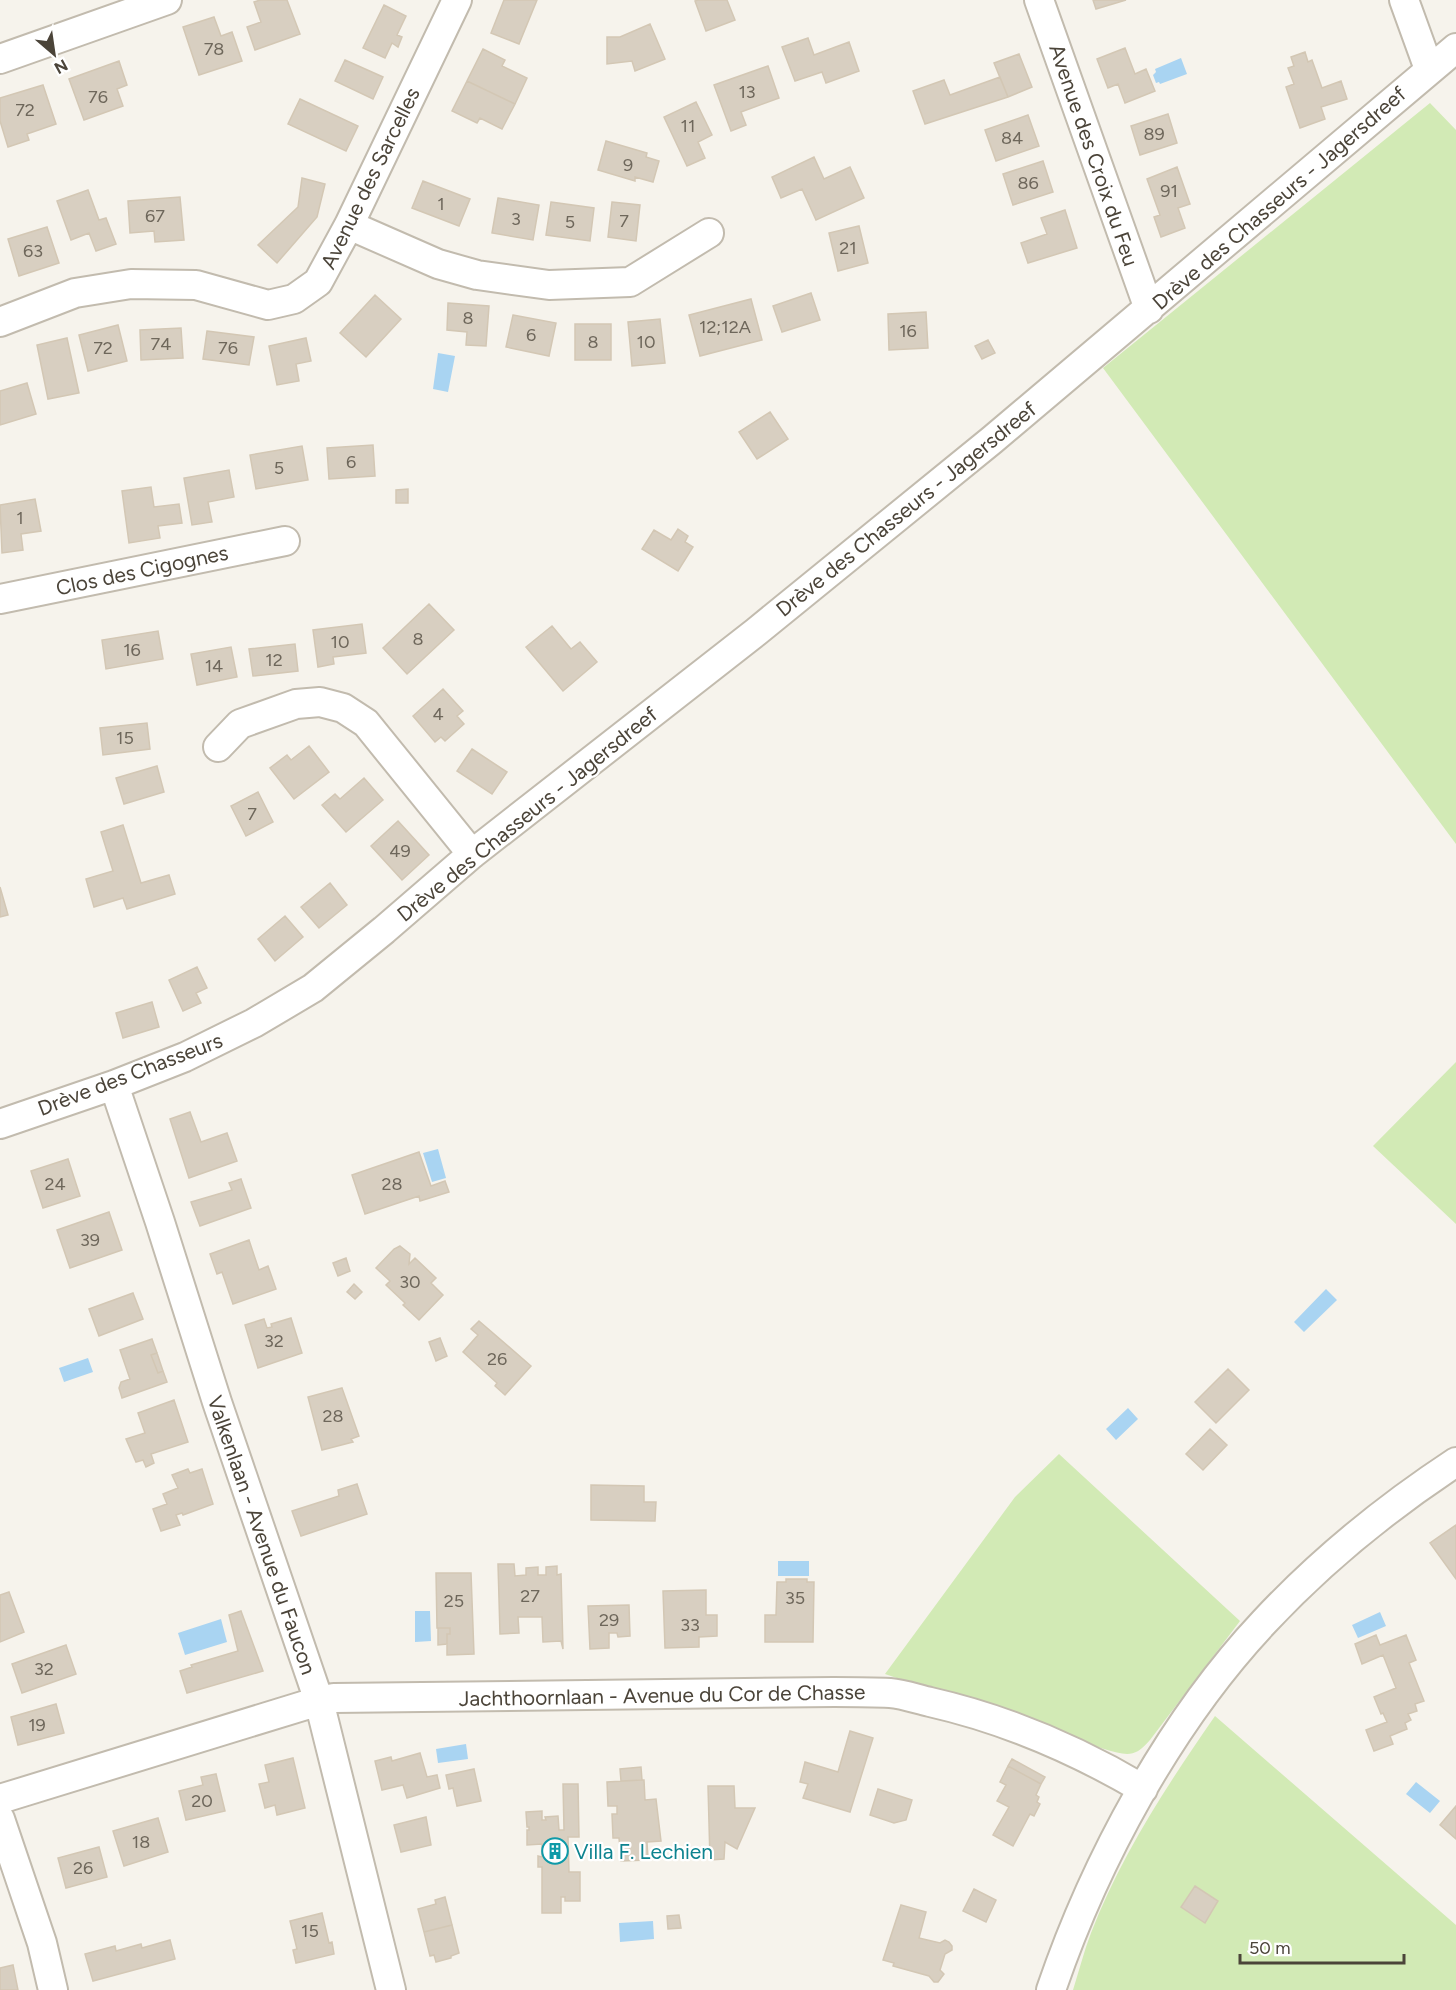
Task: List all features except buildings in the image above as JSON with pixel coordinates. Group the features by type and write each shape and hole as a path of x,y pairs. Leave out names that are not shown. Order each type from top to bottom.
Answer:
{"street":[{"path":"0,59 167,0"},
{"name":"Avenue des Sarcelles","path":"0,322 75,293 131,285 196,285 268,305 294,299 318,282 349,225 457,0"},
{"name":"Avenue des Croix du Feu","path":"1039,0 1149,309"},
{"path":"1404,0 1429,69"},
{"name":"Drève des Chasseurs - Jagersdreef","path":"347,960 472,854 756,632 992,440 1456,48"},
{"path":"349,225 438,264 477,274 549,285 630,282 709,233"},
{"name":"Clos des Cigognes","path":"0,599 285,541"},
{"path":"218,747 240,724 296,704 320,702 344,708 366,723 472,854"},
{"name":"Drève des Chasseurs","path":"0,1124 114,1085 185,1057 254,1023 313,988 347,960"},
{"name":"Valkenlaan - Avenue du Faucon","path":"114,1085 217,1402 319,1701 391,1990"},
{"path":"1051,1990 1093,1883 1143,1789 1206,1693 1263,1622 1330,1558 1406,1496 1456,1462"},
{"name":"Jachthoornlaan - Avenue du Cor de Chasse","path":"0,1799 334,1698 834,1692 892,1693 954,1708 1009,1725 1114,1772 1143,1789"},
{"path":"0,1819 42,1943 54,1990"}],"green space":[{"path":"1430,103 1456,130 1456,844 1103,368"},
{"path":"1456,1062 1456,1224 1373,1146"},
{"path":"1059,1454 1240,1621 1150,1740 1134,1753 1124,1754 1104,1749 885,1674 1015,1497"},
{"path":"1215,1716 1456,1925 1456,1990 1073,1990 1091,1933 1116,1876 1163,1794"}],"water":[{"path":"1181,58 1187,74 1160,84 1156,83 1153,75 1156,72 1155,69"},
{"path":"438,353 455,356 448,392 433,389"},
{"path":"438,1149 446,1178 432,1182 423,1153"},
{"path":"1326,1289 1337,1300 1304,1332 1294,1322"},
{"path":"88,1358 93,1372 64,1382 59,1368"},
{"path":"1128,1408 1138,1419 1116,1440 1106,1429"},
{"path":"778,1561 809,1561 809,1576 778,1576"},
{"path":"415,1611 430,1611 431,1641 415,1642"},
{"path":"1380,1612 1386,1626 1358,1638 1352,1625"},
{"path":"221,1619 227,1642 185,1655 178,1633"},
{"path":"466,1744 468,1759 438,1763 436,1749"},
{"path":"1416,1782 1440,1801 1430,1813 1406,1794"},
{"path":"653,1921 654,1939 620,1942 619,1923"}],"place":[{"name":"Villa F. Lechien","path":"555,1851"}]}
